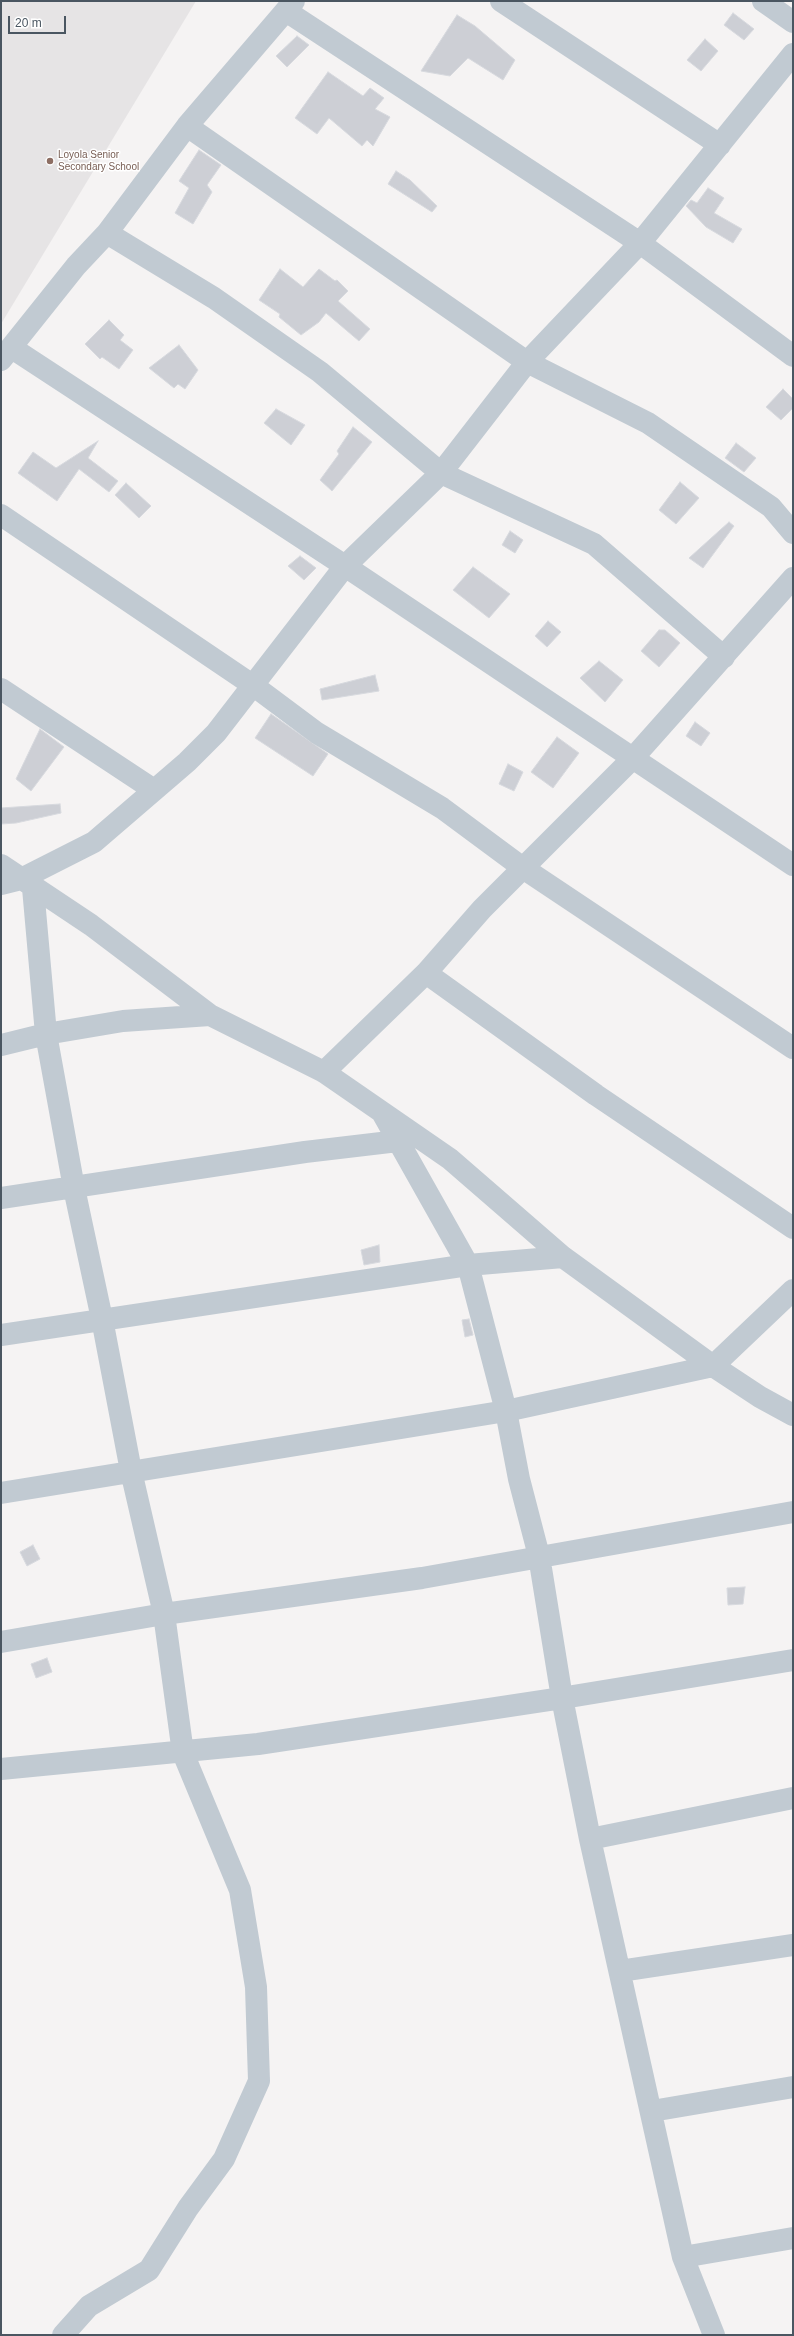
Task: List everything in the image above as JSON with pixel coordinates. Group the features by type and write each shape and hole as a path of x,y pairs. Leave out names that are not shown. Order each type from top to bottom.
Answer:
{"street":[{"path":"501,1 720,145"},
{"path":"763,1 793,22"},
{"path":"793,356 640,243 290,6 187,126 107,233 76,266 6,354 346,566 793,865"},
{"path":"18,884 94,842 216,733 346,566 441,473 527,362 640,243 793,54"},
{"path":"187,126 527,362 648,423 771,507 793,533"},
{"path":"107,233 214,298 320,372 441,473 594,544 724,657"},
{"path":"1,515 254,686 317,733 442,808 486,843 793,1048"},
{"path":"324,1072 426,973 482,909 633,758 793,578"},
{"path":"1,689 154,790"},
{"path":"1,865 18,884 91,925 210,1015 324,1072 450,1159 563,1257 713,1366 760,1397 793,1415"},
{"path":"18,884 74,1188 102,1319 131,1471 164,1614 184,1753 240,1890 256,1987 259,2081 224,2159 188,2208 149,2270 89,2306 63,2335"},
{"path":"426,973 596,1095 793,1228"},
{"path":"1,1045 46,1034 123,1021 210,1015"},
{"path":"383,1114 468,1265 506,1411 519,1479 539,1556 562,1698 590,1839 652,2110 683,2257 714,2335 706,2335"},
{"path":"1,1198 305,1152 398,1141"},
{"path":"1,1335 468,1265 563,1257"},
{"path":"1,1493 506,1411 713,1366 793,1290"},
{"path":"1,1642 164,1614 422,1578 793,1512"},
{"path":"1,1769 184,1753 258,1744 562,1698 793,1660"},
{"path":"590,1839 793,1798"},
{"path":"620,1971 793,1945"},
{"path":"652,2110 793,2087"},
{"path":"683,2257 793,2238"}],"shaded area":[{"name":"Loyola Senior Secondary School","path":"1,1 196,1 1,324"}],"building":[{"path":"733,13 754,29 744,40 724,25"},
{"path":"457,15 475,26 515,60 503,80 468,58 450,76 421,71"},
{"path":"297,36 309,45 287,67 276,56"},
{"path":"705,39 718,51 701,71 687,60"},
{"path":"328,72 363,96 370,88 384,98 375,109 390,117 373,146 367,140 362,146 329,118 317,134 295,118"},
{"path":"199,150 221,165 207,185 212,192 193,224 175,213 189,188 179,181"},
{"path":"396,171 410,180 437,206 432,212 388,184"},
{"path":"708,188 724,198 714,213 742,229 733,243 706,227 686,206 691,200 697,203"},
{"path":"280,269 303,287 319,269 335,281 337,280 348,291 338,301 370,329 359,341 326,313 319,322 301,335 279,317 280,314 259,300"},
{"path":"109,320 124,335 120,340 133,350 119,369 102,357 100,359 85,344"},
{"path":"179,345 198,370 185,389 178,384 174,388 149,368"},
{"path":"783,389 793,399 793,408 781,420 766,407"},
{"path":"276,409 305,425 291,445 264,423"},
{"path":"353,427 372,442 332,491 320,480 339,454 337,451"},
{"path":"98,441 88,458 118,481 109,492 79,469 57,501 18,473 33,452 56,468"},
{"path":"736,443 756,458 744,472 725,458"},
{"path":"680,482 699,498 676,524 659,510"},
{"path":"126,483 151,506 139,518 115,495"},
{"path":"729,522 734,526 703,568 689,558"},
{"path":"510,531 523,540 515,553 502,545"},
{"path":"300,556 316,568 304,580 288,566"},
{"path":"473,567 510,594 489,618 453,590"},
{"path":"548,621 561,632 547,647 535,636"},
{"path":"659,630 665,630 680,643 659,667 641,651"},
{"path":"599,661 623,680 605,702 580,678"},
{"path":"375,675 379,691 322,700 320,689"},
{"path":"271,714 328,754 313,776 255,738"},
{"path":"695,722 710,733 701,746 686,736"},
{"path":"40,729 64,747 31,791 16,779"},
{"path":"557,737 579,753 553,788 531,772"},
{"path":"508,764 523,772 514,791 499,784"},
{"path":"60,804 61,813 16,823 1,824 1,808"},
{"path":"379,1245 380,1262 364,1265 361,1250"},
{"path":"469,1319 473,1335 465,1337 462,1320"},
{"path":"33,1545 40,1559 27,1566 20,1552"},
{"path":"745,1587 743,1604 728,1605 727,1588"},
{"path":"47,1658 52,1672 36,1678 31,1664"}],"place":[{"name":"Loyola Senior Secondary School","path":"50,161"}]}
